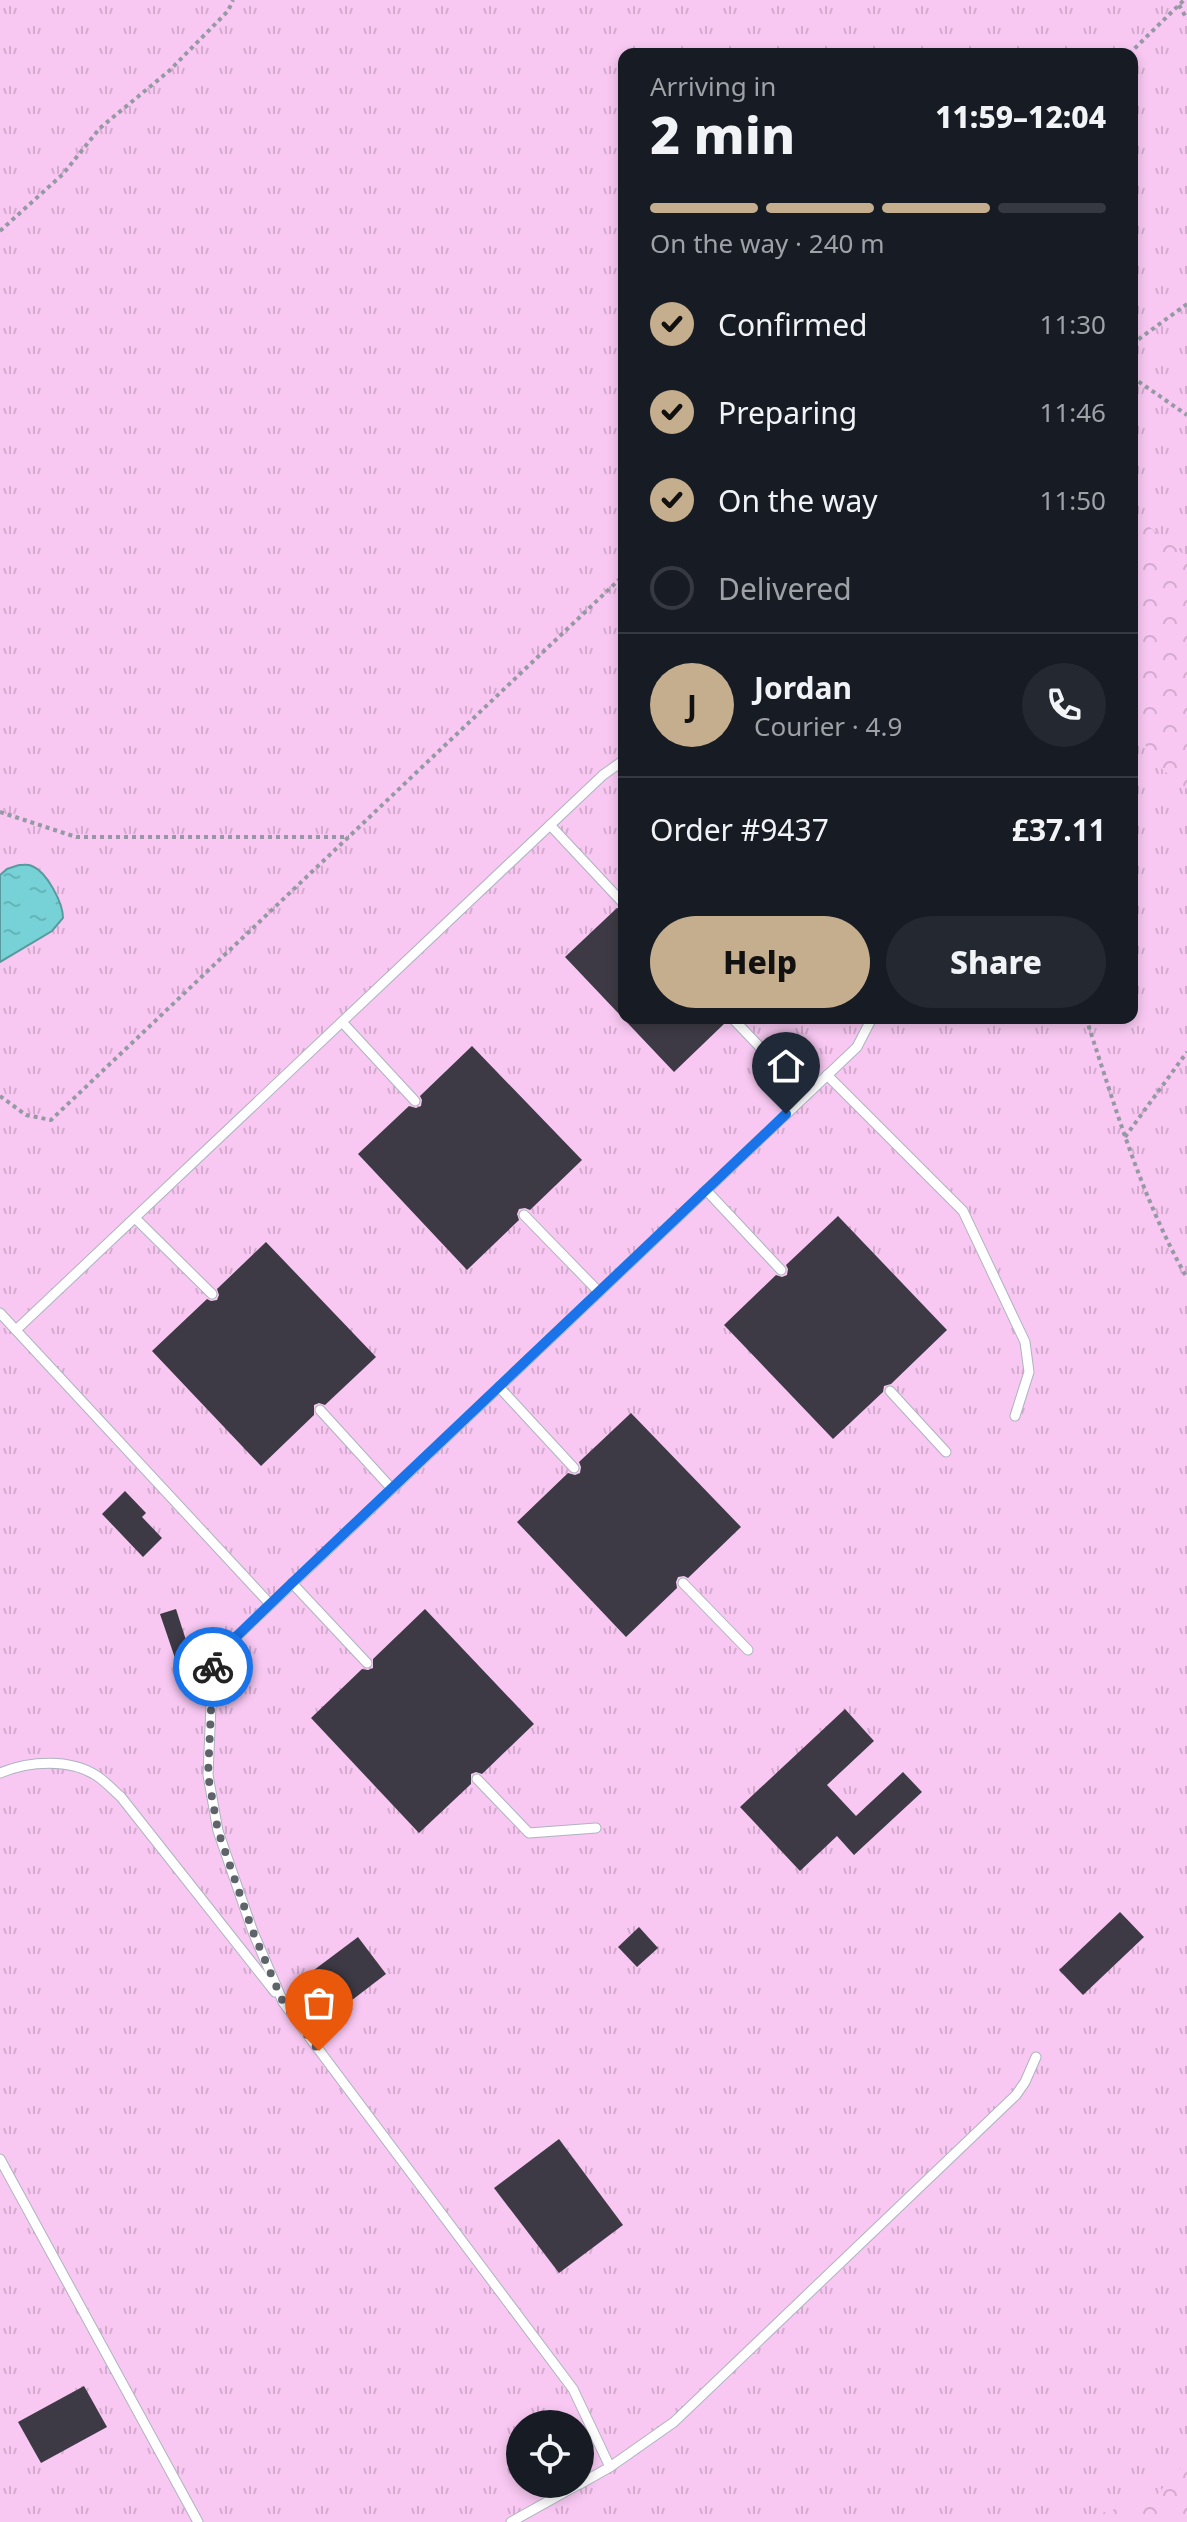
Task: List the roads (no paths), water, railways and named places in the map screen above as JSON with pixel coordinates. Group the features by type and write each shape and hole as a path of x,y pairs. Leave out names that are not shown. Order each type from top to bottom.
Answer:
{"lane":[{"path":"16,1330 603,775 618,764"},
{"path":"550,825 618,898"},
{"path":"342,1022 415,1101"},
{"path":"738,1024 806,1095"},
{"path":"283,2002 253,1932 218,1831 208,1775 213,1659 857,1047 869,1024"},
{"path":"827,1075 963,1211 1025,1342 1029,1372 1015,1416"},
{"path":"706,1190 781,1270"},
{"path":"524,1215 599,1292"},
{"path":"135,1218 212,1294"},
{"path":"0,1313 270,1604"},
{"path":"499,1387 574,1468"},
{"path":"890,1391 946,1452"},
{"path":"320,1410 392,1489"},
{"path":"292,1583 367,1663"},
{"path":"683,1583 748,1650"},
{"path":"0,1773 31,1765 66,1764 96,1775 121,1797 283,2002 573,2389 610,2467"},
{"path":"477,1779 529,1833 596,1828"},
{"path":"594,2476 674,2422 1004,2106 1025,2082 1036,2057"},
{"path":"0,2159 198,2522"},
{"path":"511,2522 555,2498"}],"water":[{"path":"19,865 38,869 48,881 63,918 52,931 0,962 0,875"}]}
